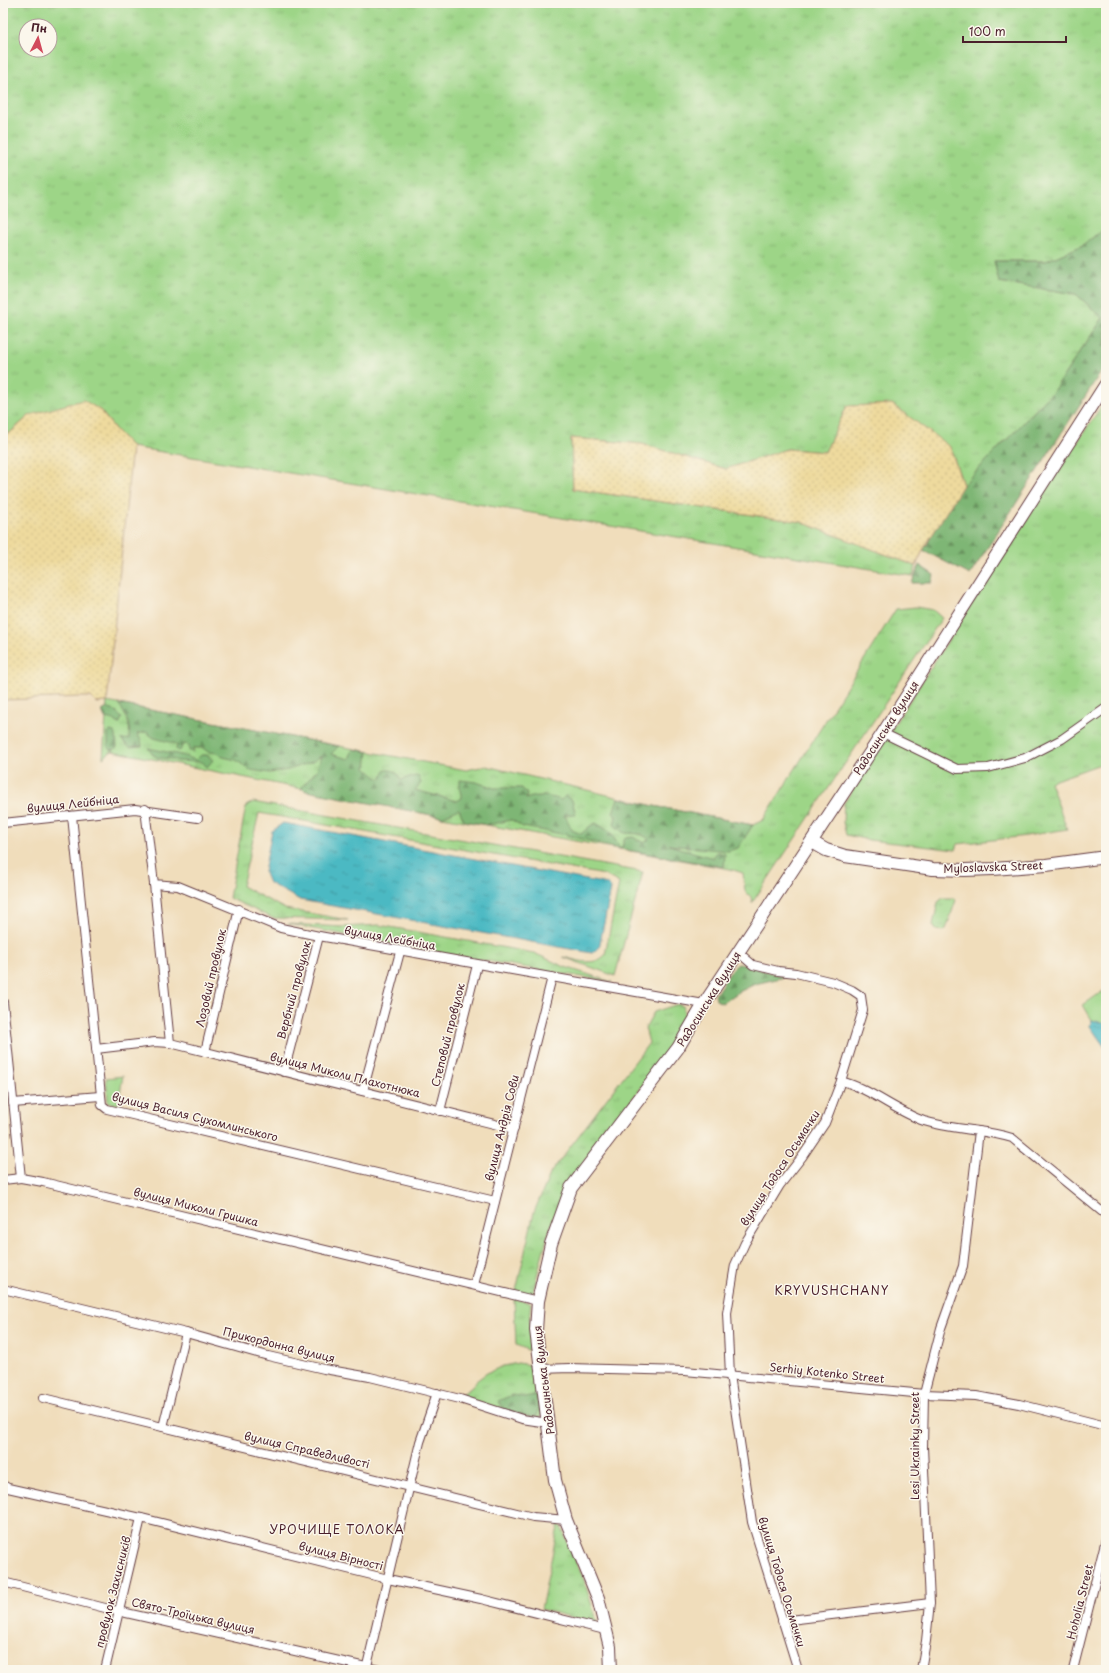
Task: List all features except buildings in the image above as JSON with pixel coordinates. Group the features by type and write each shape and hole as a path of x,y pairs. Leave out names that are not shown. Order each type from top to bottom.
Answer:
{"street":[{"name":"Радосинська вулиця","path":"611,1670 610,1647 598,1598 566,1520 555,1480 536,1330 538,1301 551,1244 571,1188 678,1048 704,1004 883,733 1106,384"},
{"path":"883,733 957,769 988,768 1025,758 1062,739 1106,708"},
{"name":"вулиця Лейбніца","path":"3,823 135,809 145,809 198,818"},
{"path":"145,809 170,1043"},
{"name":"вулиця Василя Сухомлинського","path":"72,816 102,1105 107,1109 495,1201"},
{"name":"Myloslavska Street","path":"812,842 826,850 845,856 933,869 993,869 1046,865 1106,857"},
{"name":"вулиця Лейбніца","path":"154,884 178,886 239,909 281,928 400,952 704,1004"},
{"name":"Лозовий провулок","path":"205,1052 239,909"},
{"name":"Вербний провулок","path":"284,1072 319,936"},
{"path":"363,1091 400,952"},
{"name":"вулиця Тодося Осьмачки","path":"738,952 753,965 833,982 852,990 861,996 863,1010 826,1123 780,1185 755,1226 735,1265 727,1313 730,1375 752,1522 798,1670"},
{"name":"Степовий провулок","path":"440,1111 477,964"},
{"name":"вулиця Андрія Сови","path":"474,1285 552,977"},
{"path":"3,1002 21,1178"},
{"name":"вулиця Миколи Плахотнюка","path":"96,1049 156,1042 170,1043 514,1129"},
{"path":"841,1081 863,1088 905,1113 923,1120 936,1124 1000,1134 1012,1138 1106,1215"},
{"path":"14,1103 100,1096"},
{"name":"Lesi Ukrainky Street","path":"920,1670 926,1641 930,1603 923,1447 924,1394 941,1328 963,1266 979,1131"},
{"name":"вулиця Миколи Гришка","path":"3,1180 21,1178 43,1182 538,1301"},
{"name":"Прикордонна вулиця","path":"3,1289 186,1333 268,1356 324,1369 370,1377 437,1393 522,1420 548,1423"},
{"path":"163,1427 186,1333"},
{"name":"Serhiy Kotenko Street","path":"542,1369 569,1368 651,1370 730,1375 924,1394 976,1396 1019,1404 1106,1426"},
{"path":"366,1668 420,1442 437,1393"},
{"name":"вулиця Справедливості","path":"43,1398 533,1516 566,1520"},
{"name":"вулиця Вірності","path":"3,1485 8,1488 142,1518 388,1579 481,1599 605,1630"},
{"name":"провулок Захисників","path":"105,1670 142,1518"},
{"name":"Hoholia Street","path":"1073,1670 1103,1570 1106,1539"},
{"name":"Свято-Троїцька вулиця","path":"3,1582 120,1611 379,1670"},
{"path":"782,1621 930,1603"}],"green space":[{"path":"3,3 1106,3 1106,228 1081,246 1046,261 994,261 999,282 1076,294 1103,318 1052,393 963,485 950,447 847,406 825,452 787,449 726,469 642,444 571,438 573,489 801,522 916,566 913,576 132,447 100,410 30,415 12,431 3,436"},
{"path":"1106,228 1106,364 970,575 923,550 963,485 1052,393 1103,318 1076,294 999,282 994,261 1046,261 1081,246"},
{"path":"1106,399 1106,762 1050,782 1067,829 1026,836 958,844 956,850 869,840 846,835 843,822 844,803 1014,538"},
{"path":"919,565 934,575 932,583 912,583"},
{"path":"916,607 933,610 942,618 752,903 751,897 745,891 743,873 730,869 442,817 112,751 103,758 107,702 466,770 486,766 654,806 753,825 763,820 896,609"},
{"path":"119,704 339,746 331,754 349,759 353,749 368,752 366,768 376,777 381,779 385,770 395,772 401,780 418,776 421,783 415,790 457,801 462,798 460,791 460,780 476,782 494,788 522,788 527,794 526,799 534,796 543,796 561,800 565,796 572,800 576,815 565,815 572,830 581,834 596,823 610,832 621,849 567,835 523,827 512,820 487,825 464,821 459,809 442,817 306,791 301,788 317,770 321,756 312,762 288,770 270,773 250,770 236,760 223,757 218,753 208,752 203,748 193,748 193,752 189,751 189,745 183,744 180,751 176,750 177,744 154,738 146,732 137,734 141,740 142,746 130,747 121,740 129,739 129,729 127,720"},
{"path":"107,708 113,709 122,718 119,724 114,720 105,718 102,711"},
{"path":"110,731 114,732 116,735 117,747 113,750 108,748 108,733"},
{"path":"148,748 181,755 196,760 201,755 207,755 213,760 207,767 201,762 177,761 158,758 153,755"},
{"path":"618,798 753,825 738,848 728,851 669,845 713,858 717,852 725,854 724,867 621,849 625,838 633,837 644,843 649,839 641,834 624,833 614,825 616,816 613,813"},
{"path":"253,802 643,872 615,976 563,957 591,962 601,959 605,955 619,883 605,875 259,813 242,886 285,909 348,920 272,918 229,898 246,806"},
{"path":"943,898 955,898 956,900 946,929 943,931 936,930 933,925 938,902"},
{"path":"288,924 342,927 379,925 534,953 565,967 612,982 452,955"},
{"path":"738,964 785,977 755,984 722,1003 716,1000 715,995 733,968"},
{"path":"1106,989 1106,1024 1092,1020 1083,1005"},
{"path":"678,1004 683,1006 687,1023 647,1080 570,1180 552,1222 532,1296 516,1291 534,1212 551,1172 649,1043 645,1028 654,1012"},
{"path":"123,1076 118,1105 108,1102 106,1078"},
{"path":"514,1299 531,1303 530,1328 535,1353 516,1345"},
{"path":"518,1363 536,1366 542,1414 538,1420 458,1397 472,1387 476,1381 487,1373 503,1366"},
{"path":"512,1395 524,1397 536,1395 539,1408 537,1416 531,1417 505,1410 498,1401"},
{"path":"559,1522 584,1580 597,1622 593,1623 541,1609"}],"sand":[{"path":"83,400 100,410 132,447 107,702 96,703 91,697 3,700 3,436 12,431 30,415"},
{"path":"892,404 950,447 963,485 923,550 916,566 801,522 573,489 571,438 642,444 726,469 787,449 825,452 847,406"}],"water":[{"path":"283,823 608,884 611,889 599,948 592,953 300,900 269,883 264,871 272,831"},
{"path":"1092,1020 1106,1024 1106,1049 1090,1026"}],"district":[{"name":"KRYVUSHCHANY","path":"832,1291"},
{"name":"УРОЧИЩЕ ТОЛОКА","path":"337,1530"}]}
